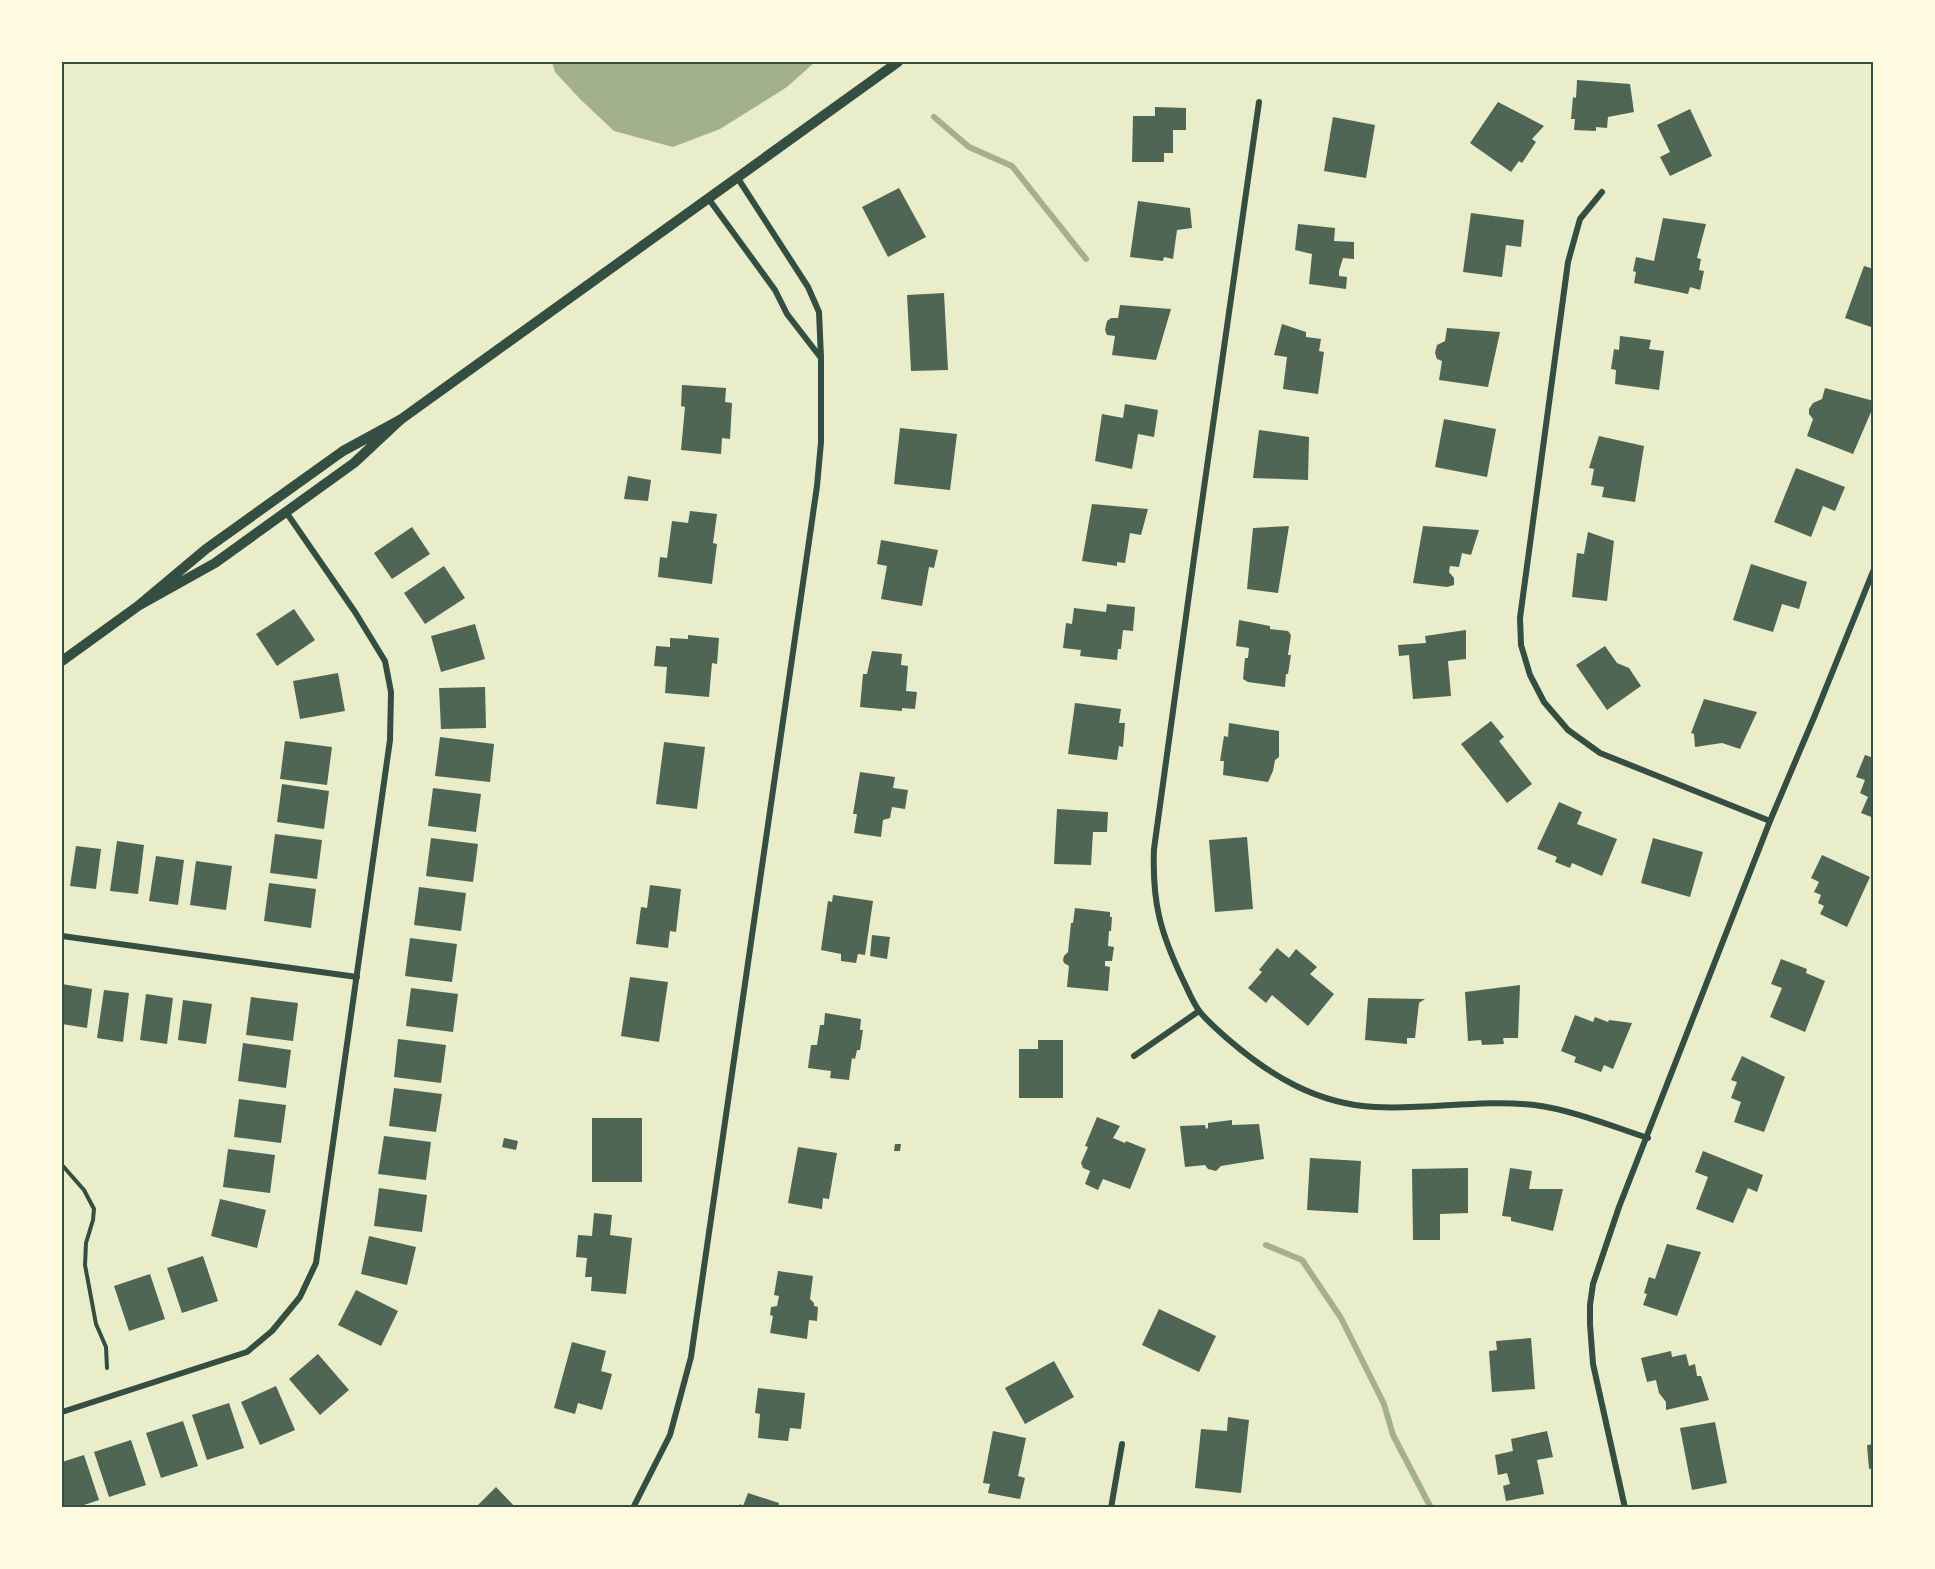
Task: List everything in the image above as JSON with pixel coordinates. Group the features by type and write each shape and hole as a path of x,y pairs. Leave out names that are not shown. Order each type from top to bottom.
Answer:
{"street":[{"path":"62,661 138,606 206,549 334,458 400,420 898,62"},
{"path":"1259,102 1154,849 1153,884 1158,915 1169,950 1199,1011 1254,1062 1294,1087 1348,1104 1376,1107 1492,1103 1534,1105 1568,1112 1648,1138"},
{"path":"633,1508 670,1435 691,1357 821,442 819,312 808,287 736,177"},
{"path":"1602,192 1580,219 1568,262 1520,618 1521,645 1530,675 1544,702 1568,730 1600,753 1770,821"},
{"path":"708,197 775,290 787,314 821,358"},
{"path":"138,606 215,562 286,512 354,463 400,420"},
{"path":"62,1412 247,1353 272,1331 300,1297 316,1263 390,740 391,692 385,661 372,637 286,512"},
{"path":"1625,1508 1593,1364 1590,1305 1593,1284 1606,1241 1770,821 1874,569"},
{"path":"62,936 357,977"},
{"path":"1134,1056 1199,1011"},
{"path":"1111,1508 1122,1444"}],"path":[{"path":"62,1166 84,1190 93,1209 93,1220 86,1243 85,1265 96,1324 106,1347 107,1368"}],"shaded area":[{"path":"552,62 815,62 787,87 720,129 673,147 614,131 555,72"}],"building":[{"path":"1577,80 1630,84 1634,112 1608,117 1607,128 1596,127 1596,131 1574,130 1575,119 1571,119"},
{"path":"1498,102 1544,126 1532,139 1536,142 1522,163 1519,161 1511,172 1470,143"},
{"path":"1155,107 1186,108 1186,130 1173,130 1173,153 1164,153 1164,162 1132,162 1133,116 1155,116"},
{"path":"1690,109 1712,156 1670,176 1660,157 1670,152 1657,125"},
{"path":"1333,117 1375,125 1366,178 1324,171"},
{"path":"899,188 926,237 888,257 862,207"},
{"path":"1138,201 1190,208 1192,228 1177,230 1173,259 1164,257 1163,261 1130,257"},
{"path":"1471,213 1524,220 1521,247 1506,245 1502,277 1463,272"},
{"path":"1663,218 1706,224 1697,258 1701,259 1699,270 1704,271 1700,290 1690,287 1688,294 1634,283 1636,272 1633,271 1636,257 1654,261"},
{"path":"1298,224 1335,228 1334,241 1354,242 1354,259 1343,258 1339,271 1339,276 1347,277 1346,289 1309,284 1312,254 1295,250"},
{"path":"1864,266 1874,269 1874,328 1845,318"},
{"path":"944,293 948,370 911,371 907,295"},
{"path":"1120,305 1171,309 1156,360 1112,355 1115,336 1107,335 1105,330 1107,321 1111,318 1118,318"},
{"path":"1282,324 1306,332 1306,337 1321,339 1319,351 1324,352 1318,394 1283,389 1287,357 1274,355"},
{"path":"1447,328 1500,332 1488,387 1439,380 1442,361 1437,359 1435,353 1437,345 1445,341"},
{"path":"1620,336 1651,340 1649,349 1664,351 1659,390 1615,384 1616,370 1611,369 1614,349 1619,350"},
{"path":"682,385 726,388 725,402 732,403 730,439 722,438 721,454 681,450 685,407 681,406"},
{"path":"1825,388 1874,401 1853,454 1807,436 1813,419 1809,414 1809,409 1813,403 1822,399"},
{"path":"1125,404 1158,410 1154,437 1138,434 1132,469 1095,461 1102,414 1123,418"},
{"path":"1444,419 1496,429 1487,477 1435,467"},
{"path":"900,428 957,434 950,490 894,484"},
{"path":"1259,430 1309,437 1308,480 1253,478"},
{"path":"1599,436 1644,446 1635,502 1602,497 1604,487 1591,485 1594,469 1589,468"},
{"path":"1796,468 1845,487 1835,511 1823,506 1811,537 1774,522"},
{"path":"628,476 651,480 648,501 624,499"},
{"path":"1092,504 1148,509 1141,535 1130,533 1125,563 1117,562 1117,566 1082,561"},
{"path":"690,511 717,514 713,543 717,544 712,584 658,577 660,557 667,558 672,521 688,523"},
{"path":"1289,526 1278,593 1247,589 1253,528"},
{"path":"1423,526 1479,530 1471,555 1462,553 1459,567 1450,566 1449,572 1454,578 1454,585 1447,587 1413,583"},
{"path":"412,527 430,554 392,579 374,553"},
{"path":"1588,532 1614,541 1607,601 1572,597 1577,553 1584,554"},
{"path":"881,540 938,550 934,568 929,567 922,606 881,599 887,566 877,564"},
{"path":"1751,564 1807,582 1799,609 1782,604 1773,632 1733,620"},
{"path":"444,566 465,598 425,624 404,593"},
{"path":"1107,604 1135,607 1133,631 1123,630 1117,660 1080,656 1081,650 1063,648 1066,623 1072,624 1074,608 1106,612"},
{"path":"294,609 315,640 277,666 256,634"},
{"path":"1239,620 1270,626 1270,629 1288,631 1291,635 1288,655 1291,655 1285,687 1248,682 1243,679 1245,658 1248,658 1249,648 1236,646"},
{"path":"475,624 485,659 441,672 431,636"},
{"path":"1466,630 1466,659 1448,661 1451,696 1413,699 1409,655 1399,656 1398,645 1426,643 1425,636"},
{"path":"688,635 719,638 717,664 712,663 709,697 665,693 667,667 654,666 656,646 670,647 670,638 688,639"},
{"path":"1605,646 1617,663 1629,668 1641,686 1607,710 1576,665"},
{"path":"872,651 902,654 901,665 908,666 906,691 917,692 915,709 902,708 902,711 860,707 863,674 867,674"},
{"path":"338,673 345,711 300,719 293,681"},
{"path":"485,687 486,728 441,729 439,688"},
{"path":"1704,699 1757,712 1740,749 1722,743 1695,747 1694,734 1691,733"},
{"path":"1075,703 1121,709 1119,723 1125,723 1123,747 1119,746 1117,760 1068,754"},
{"path":"1491,721 1504,737 1499,741 1532,784 1507,803 1461,744"},
{"path":"1229,723 1279,731 1279,757 1275,760 1268,782 1223,775 1224,761 1220,761 1224,736 1228,737"},
{"path":"440,737 494,744 490,782 435,776"},
{"path":"285,741 332,747 327,785 280,779"},
{"path":"664,742 705,747 697,809 656,804"},
{"path":"1865,755 1874,758 1874,818 1861,813 1868,797 1860,793 1865,780 1856,777"},
{"path":"860,772 895,777 893,788 908,790 905,809 892,807 890,818 883,820 881,837 854,833 857,814 853,814"},
{"path":"282,784 329,791 324,829 277,822"},
{"path":"433,788 481,794 476,832 428,826"},
{"path":"1559,802 1582,812 1577,824 1617,839 1602,876 1572,863 1570,868 1555,862 1557,857 1537,849"},
{"path":"1057,809 1108,812 1107,832 1093,832 1091,865 1054,864"},
{"path":"275,834 322,840 317,879 270,873"},
{"path":"1247,837 1253,909 1215,912 1209,840"},
{"path":"431,838 478,844 473,882 426,876"},
{"path":"1653,838 1703,852 1690,897 1641,883"},
{"path":"117,841 144,845 138,894 110,891"},
{"path":"76,846 101,849 96,889 70,886"},
{"path":"1822,855 1870,877 1847,927 1820,914 1824,906 1818,903 1821,895 1814,892 1819,882 1811,878"},
{"path":"156,856 184,860 178,905 149,901"},
{"path":"196,861 232,866 226,910 190,905"},
{"path":"269,883 316,889 311,928 264,921"},
{"path":"650,885 681,889 676,932 670,931 668,948 636,944 641,907 647,908"},
{"path":"419,887 466,893 461,931 414,925"},
{"path":"833,895 873,901 865,955 858,954 856,963 841,961 841,954 821,950 828,901 832,902"},
{"path":"1075,908 1110,912 1110,917 1112,917 1108,946 1114,947 1112,961 1105,961 1105,966 1110,967 1108,991 1067,987 1069,966 1063,960 1068,952"},
{"path":"872,935 890,937 887,959 870,956"},
{"path":"410,938 457,944 452,982 405,976"},
{"path":"1277,948 1289,958 1296,949 1317,967 1310,974 1334,994 1308,1026 1272,995 1266,1003 1248,988 1262,972 1259,970"},
{"path":"1781,959 1807,969 1806,973 1825,981 1805,1032 1770,1017 1782,988 1771,984"},
{"path":"630,977 668,982 659,1042 621,1036"},
{"path":"62,984 92,989 87,1028 62,1024"},
{"path":"1520,985 1518,1038 1503,1038 1504,1044 1482,1045 1481,1040 1468,1041 1465,992"},
{"path":"411,988 458,994 453,1032 406,1026"},
{"path":"104,990 129,993 123,1042 97,1038"},
{"path":"146,994 173,998 167,1044 140,1040"},
{"path":"251,997 298,1003 293,1041 246,1035"},
{"path":"1368,998 1425,999 1419,1003 1415,1038 1407,1038 1407,1044 1365,1040"},
{"path":"183,1000 212,1004 206,1044 178,1040"},
{"path":"825,1013 861,1019 860,1030 863,1030 860,1050 857,1050 855,1059 852,1058 849,1080 830,1078 831,1071 808,1068 811,1045 817,1045 820,1025 824,1025"},
{"path":"1575,1015 1593,1022 1595,1017 1608,1022 1609,1020 1632,1023 1613,1069 1604,1065 1601,1072 1574,1062 1576,1057 1561,1051"},
{"path":"398,1039 446,1045 441,1083 394,1077"},
{"path":"1038,1040 1063,1040 1063,1098 1019,1098 1019,1049 1038,1049"},
{"path":"243,1043 291,1050 286,1088 238,1081"},
{"path":"1742,1056 1785,1077 1764,1132 1734,1122 1741,1102 1731,1098 1737,1082 1731,1080"},
{"path":"394,1088 442,1094 436,1132 389,1126"},
{"path":"239,1099 286,1105 281,1143 234,1137"},
{"path":"1097,1117 1120,1126 1113,1138 1146,1149 1130,1189 1103,1179 1098,1190 1085,1184 1090,1171 1083,1168 1081,1163 1088,1147 1085,1146"},
{"path":"592,1118 642,1118 642,1182 592,1182"},
{"path":"1232,1120 1232,1125 1259,1124 1264,1159 1221,1166 1216,1171 1208,1169 1205,1165 1185,1167 1180,1126 1205,1125 1206,1129 1208,1123"},
{"path":"384,1136 431,1142 426,1180 378,1174"},
{"path":"504,1138 518,1141 516,1150 502,1147"},
{"path":"895,1144 901,1144 900,1151 894,1151"},
{"path":"798,1147 837,1153 829,1199 823,1198 822,1209 788,1203"},
{"path":"228,1149 275,1155 270,1193 223,1187"},
{"path":"1703,1151 1763,1175 1757,1192 1748,1188 1733,1223 1696,1209 1708,1177 1695,1172"},
{"path":"1310,1158 1361,1161 1358,1213 1307,1210"},
{"path":"1468,1168 1468,1213 1440,1214 1440,1240 1413,1240 1412,1169"},
{"path":"1510,1168 1532,1171 1529,1189 1563,1189 1553,1231 1511,1221 1511,1217 1502,1216"},
{"path":"379,1188 427,1195 422,1232 374,1226"},
{"path":"220,1199 266,1210 257,1248 211,1236"},
{"path":"594,1213 612,1215 610,1235 632,1238 626,1294 591,1291 592,1277 585,1277 587,1258 576,1257 578,1235 592,1236"},
{"path":"369,1236 416,1247 407,1285 361,1274"},
{"path":"1667,1244 1701,1252 1677,1316 1643,1305 1649,1277 1655,1279"},
{"path":"203,1256 218,1301 182,1313 167,1268"},
{"path":"778,1271 813,1276 810,1299 814,1306 818,1307 817,1321 809,1320 807,1339 770,1333 773,1316 770,1315 771,1307 777,1306 779,1296 774,1295"},
{"path":"150,1274 165,1319 129,1331 114,1286"},
{"path":"356,1290 398,1311 381,1346 338,1325"},
{"path":"1159,1309 1216,1336 1199,1372 1142,1345"},
{"path":"1531,1338 1535,1389 1492,1392 1489,1351 1497,1350 1496,1341"},
{"path":"572,1342 606,1351 601,1371 612,1374 602,1410 578,1403 575,1414 554,1408"},
{"path":"1671,1351 1672,1357 1686,1354 1689,1366 1695,1364 1697,1376 1701,1376 1709,1400 1666,1410 1666,1402 1659,1393 1656,1380 1647,1382 1641,1358"},
{"path":"318,1354 349,1390 320,1415 289,1379"},
{"path":"1054,1361 1074,1397 1025,1424 1005,1388"},
{"path":"276,1386 295,1430 260,1445 241,1402"},
{"path":"758,1388 805,1393 801,1429 790,1428 788,1441 758,1438 760,1414 755,1413"},
{"path":"229,1403 244,1448 207,1460 192,1415"},
{"path":"1228,1417 1249,1420 1241,1493 1195,1488 1201,1429 1227,1431"},
{"path":"183,1421 198,1466 161,1478 146,1433"},
{"path":"1715,1422 1727,1483 1692,1490 1680,1428"},
{"path":"993,1431 1026,1438 1018,1476 1025,1478 1020,1499 988,1493 990,1484 983,1483"},
{"path":"1547,1431 1553,1457 1537,1460 1544,1494 1506,1501 1503,1486 1510,1484 1507,1473 1498,1475 1495,1455 1513,1451 1511,1439"},
{"path":"131,1440 146,1485 109,1497 94,1452"},
{"path":"1874,1444 1874,1468 1869,1469 1867,1445"},
{"path":"84,1455 99,1500 75,1508 62,1508 62,1462"},
{"path":"496,1487 516,1508 475,1508"},
{"path":"748,1493 779,1503 778,1508 738,1508 740,1504 743,1506"}],"waterway":[{"path":"934,117 969,147 1012,166 1086,259"},
{"path":"1266,1245 1302,1260 1341,1318 1384,1404 1393,1435 1431,1508"}]}
